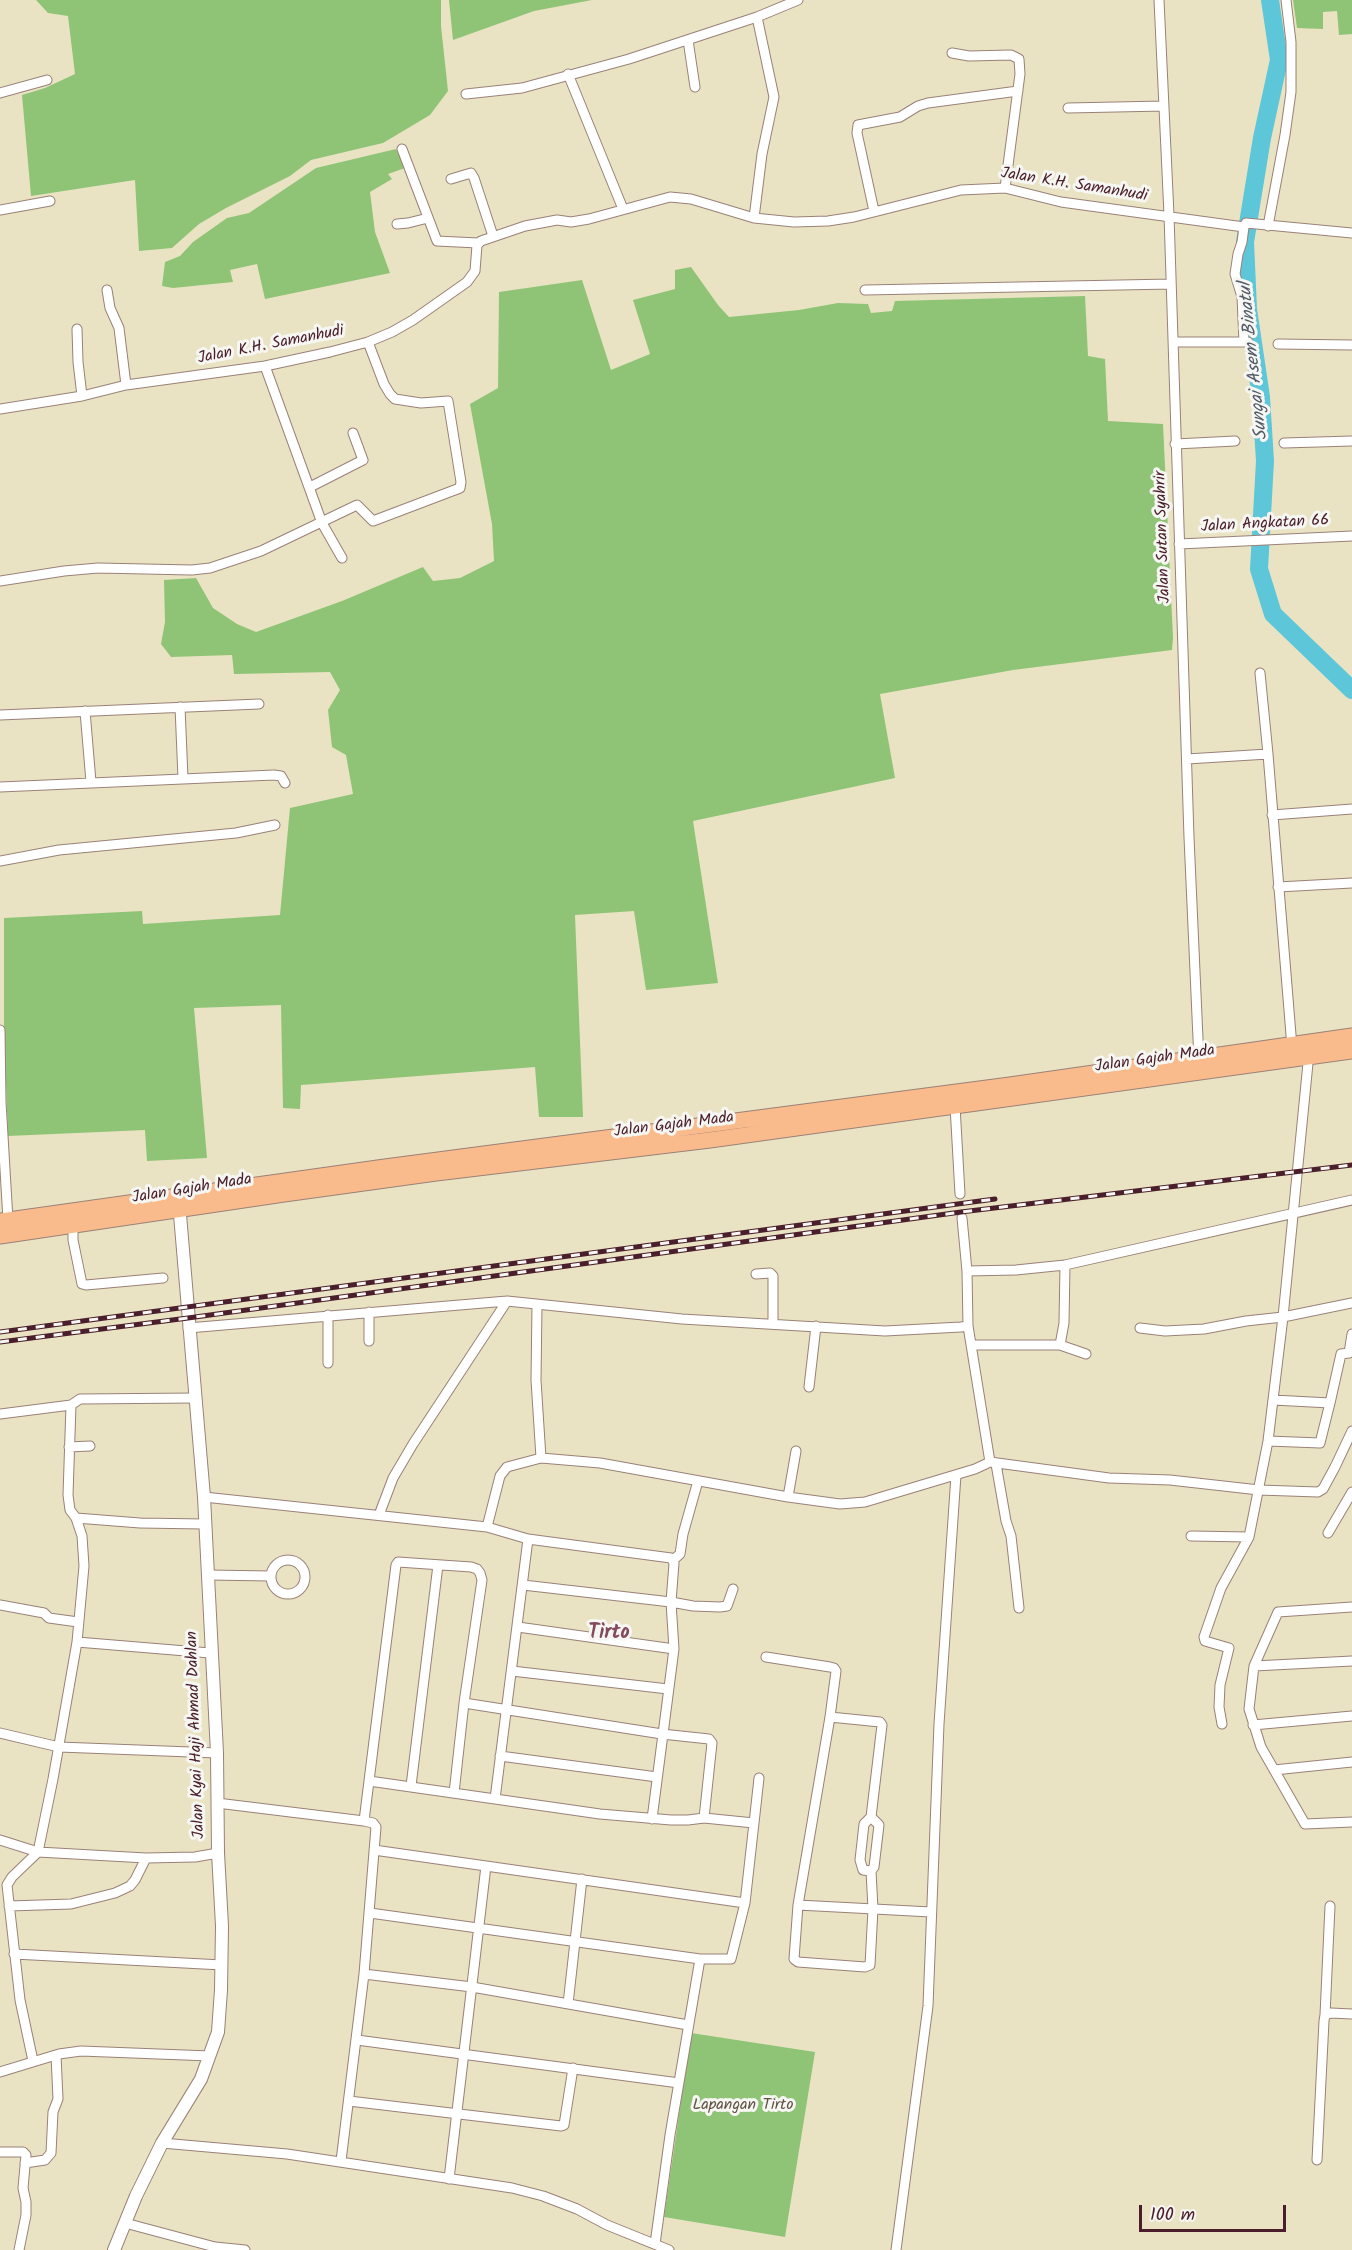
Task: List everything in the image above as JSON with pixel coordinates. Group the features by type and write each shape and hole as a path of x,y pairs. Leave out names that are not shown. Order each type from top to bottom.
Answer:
{"highway":[{"name":"Jalan Gajah Mada","path":"284,1187 436,1173 710,1140 955,1106 1301,1050 1352,1036"},
{"name":"Jalan Gajah Mada","path":"1301,1050 1352,1051"},
{"name":"Jalan Gajah Mada","path":"0,1236 73,1225 179,1203 284,1187 1010,1085 1199,1065"},
{"name":"Jalan Gajah Mada","path":"4,1220 179,1203"}],"street":[{"path":"466,94 522,88 629,59 757,17 798,0"},
{"name":"Jalan Sutan Syahrir","path":"1159,0 1172,284 1175,444 1199,1065"},
{"path":"1267,226 1286,135 1291,92 1291,42 1286,0"},
{"path":"754,218 762,154 774,97 757,17"},
{"path":"688,40 695,87"},
{"path":"952,53 969,56 1017,57 1020,65 1018,92 1005,188"},
{"path":"568,74 623,209"},
{"path":"0,93 46,80"},
{"path":"874,211 857,133 858,125 900,117 928,103 1018,92"},
{"path":"1068,108 1164,106"},
{"path":"402,149 437,241 478,243"},
{"path":"452,179 471,173 493,236"},
{"name":"Jalan K.H. Samanhudi","path":"0,409 82,396 126,386 265,366 368,342 413,320 467,282 475,271 478,243 525,226 556,220 571,222 589,219 660,198 687,198 754,218 794,222 828,221 961,190 1005,188 1061,202 1245,225 1352,233"},
{"path":"0,210 50,201"},
{"path":"397,224 408,224 428,218"},
{"path":"1173,342 1247,342 1242,297 1235,274 1245,225"},
{"path":"865,290 1172,284"},
{"path":"107,290 110,308 118,328 126,386"},
{"path":"77,329 82,396"},
{"path":"0,581 98,568 202,569 261,551 357,505 370,520 374,520 461,486 448,401 421,403 395,399 384,384 368,342"},
{"path":"1278,344 1352,345"},
{"path":"265,366 322,523 342,558"},
{"path":"310,487 363,460 353,433"},
{"path":"1175,444 1235,441"},
{"path":"1284,442 1352,441"},
{"name":"Jalan Angkatan 66","path":"1179,544 1352,536"},
{"path":"1221,1724 1220,1685 1229,1648 1205,1641 1204,1637 1221,1588 1250,1537 1268,1441 1293,1212 1301,1050 1278,887 1260,673"},
{"path":"0,715 259,704"},
{"path":"180,707 183,778"},
{"path":"85,711 91,782"},
{"path":"1187,759 1268,754"},
{"path":"0,787 278,775 284,779 285,783"},
{"path":"1272,815 1352,809"},
{"path":"0,861 59,850 236,833 275,825"},
{"path":"1278,887 1352,883"},
{"path":"0,1030 4,1220"},
{"path":"955,1106 960,1194"},
{"path":"967,1271 1016,1270 1065,1265 1352,1200"},
{"name":"Jalan Kyai Haji Ahmad Dahlan","path":"114,2250 136,2196 162,2143 201,2079 218,2032 222,1926 218,1853 217,1753 210,1653 204,1497 179,1203"},
{"path":"962,1218 967,1271 968,1326 993,1463 1011,1536 1019,1608"},
{"path":"73,1225 73,1240 82,1284 163,1278"},
{"path":"1060,1345 1064,1323 1065,1265"},
{"path":"756,1274 770,1273 773,1276 773,1323"},
{"path":"188,1328 507,1301 682,1318 885,1331 968,1326"},
{"path":"379,1515 393,1478 413,1444 507,1301"},
{"path":"1140,1328 1166,1331 1198,1330 1283,1317 1352,1303"},
{"path":"537,1305 536,1380 541,1458"},
{"path":"369,1312 369,1341"},
{"path":"328,1315 328,1363"},
{"path":"809,1386 816,1326"},
{"path":"1268,1441 1320,1443 1341,1354 1349,1353 1352,1334"},
{"path":"971,1345 1060,1345 1086,1354"},
{"path":"0,1414 71,1405 80,1399 195,1398"},
{"path":"1273,1400 1330,1403"},
{"path":"33,2061 20,2000 7,1893 8,1881 38,1851 77,1642 84,1566 82,1536 76,1518 70,1510 68,1495 71,1405"},
{"path":"487,1527 500,1476 507,1467 541,1458 600,1463 788,1497 840,1504 865,1502 993,1463 1109,1478 1170,1480 1258,1490 1321,1491 1352,1431"},
{"path":"69,1447 90,1446"},
{"path":"788,1497 796,1451"},
{"path":"896,2250 928,2006 945,1616 956,1475"},
{"path":"652,1819 674,1649 671,1602 673,1560 680,1554 683,1534 698,1481"},
{"path":"1328,1533 1352,1493"},
{"path":"204,1497 487,1527 528,1539 672,1558 673,1560"},
{"path":"76,1518 204,1524"},
{"path":"1191,1536 1250,1537"},
{"path":"495,1799 528,1539"},
{"path":"364,1821 398,1562 477,1569 482,1580 464,1703 454,1793"},
{"path":"411,1786 438,1564"},
{"path":"207,1575 270,1576"},
{"path":"523,1585 693,1606 725,1607 733,1589"},
{"path":"0,1605 44,1613 49,1618 78,1622"},
{"path":"1352,1607 1278,1611 1254,1666 1249,1709 1261,1747 1305,1824 1352,1822"},
{"path":"518,1628 674,1649"},
{"path":"77,1642 210,1653"},
{"path":"766,1657 834,1668 830,1717 798,1905 794,1959 798,1962 865,1967 870,1965 873,1909 871,1871 874,1867 879,1825 871,1817"},
{"path":"1254,1666 1352,1661"},
{"path":"512,1671 668,1689"},
{"path":"464,1703 662,1734 710,1739 712,1743 704,1818"},
{"path":"1253,1725 1352,1716"},
{"path":"830,1717 880,1722 882,1725 871,1817 864,1824 860,1860 863,1870 871,1871"},
{"path":"0,1733 58,1747 217,1753"},
{"path":"500,1756 657,1777"},
{"path":"1274,1770 1352,1762"},
{"path":"370,1913 700,1959 731,1959 745,1903 759,1778"},
{"path":"369,1781 652,1819 704,1818 754,1823"},
{"path":"218,1803 364,1821 373,1823 376,1827 364,1974 341,2161"},
{"path":"0,1840 38,1851 146,1858 195,1857 218,1853"},
{"path":"374,1850 745,1903"},
{"path":"9,1906 71,1904 116,1893 130,1886 146,1858"},
{"path":"449,2179 486,1866"},
{"path":"568,2004 582,1879"},
{"path":"798,1905 931,1912"},
{"path":"1317,2160 1330,1906"},
{"path":"15,1954 222,1965"},
{"path":"655,2244 700,1959"},
{"path":"364,1974 472,1987 688,2025"},
{"path":"1325,2014 1352,2014"},
{"path":"357,2040 679,2083"},
{"path":"0,2072 56,2055 81,2051 210,2056"},
{"path":"26,2163 45,2160 51,2153 53,2112 58,2099 56,2055"},
{"path":"349,2101 561,2126 564,2125 573,2068"},
{"path":"162,2143 287,2154 512,2188 543,2196 669,2250"},
{"path":"0,2152 24,2152 26,2155 23,2188 26,2215 19,2250"},
{"path":"125,2223 214,2247 245,2250"}],"green space":[{"path":"36,0 441,0 441,26 448,91 430,115 383,143 311,160 290,176 199,224 172,248 139,251 135,180 31,196 22,95 45,88 75,74 68,16 48,13"},
{"path":"449,0 592,0 534,11 453,40"},
{"path":"1293,0 1352,0 1352,34 1339,35 1337,11 1323,12 1323,29 1297,28"},
{"path":"396,149 405,168 388,174 392,179 370,192 375,232 390,273 265,299 257,264 230,270 233,282 173,288 162,286 165,262 180,256 193,242 227,218 249,213 316,168"},
{"path":"691,267 729,317 799,310 838,303 868,304 871,313 892,311 895,301 1085,296 1088,356 1105,359 1108,421 1163,424 1172,650 1013,670 880,694 895,778 693,821 718,983 646,990 634,911 575,915 583,1117 539,1117 535,1067 301,1085 300,1109 283,1108 281,1005 194,1008 207,1158 147,1161 145,1130 8,1136 4,1030 4,918 142,911 143,924 280,915 290,808 353,794 346,755 332,747 328,710 340,690 330,672 234,674 232,655 171,657 161,644 165,622 164,580 196,578 213,608 237,624 256,632 342,601 423,567 433,581 460,578 494,561 492,524 470,404 498,388 499,292 582,280 611,370 650,354 633,300 675,289 675,270"},
{"name":"Lapangan Tirto","path":"691,2033 815,2052 785,2237 664,2217"}],"waterway":[{"name":"Sungai Asem Binatul","path":"1270,0 1279,60 1262,138 1245,242 1248,309 1261,397 1265,461 1259,569 1273,614 1352,690"}],"railway":[{"path":"0,1342 961,1212 1352,1165"},
{"path":"0,1332 995,1199"}],"district":[{"name":"Tirto","path":"609,1635"}]}
